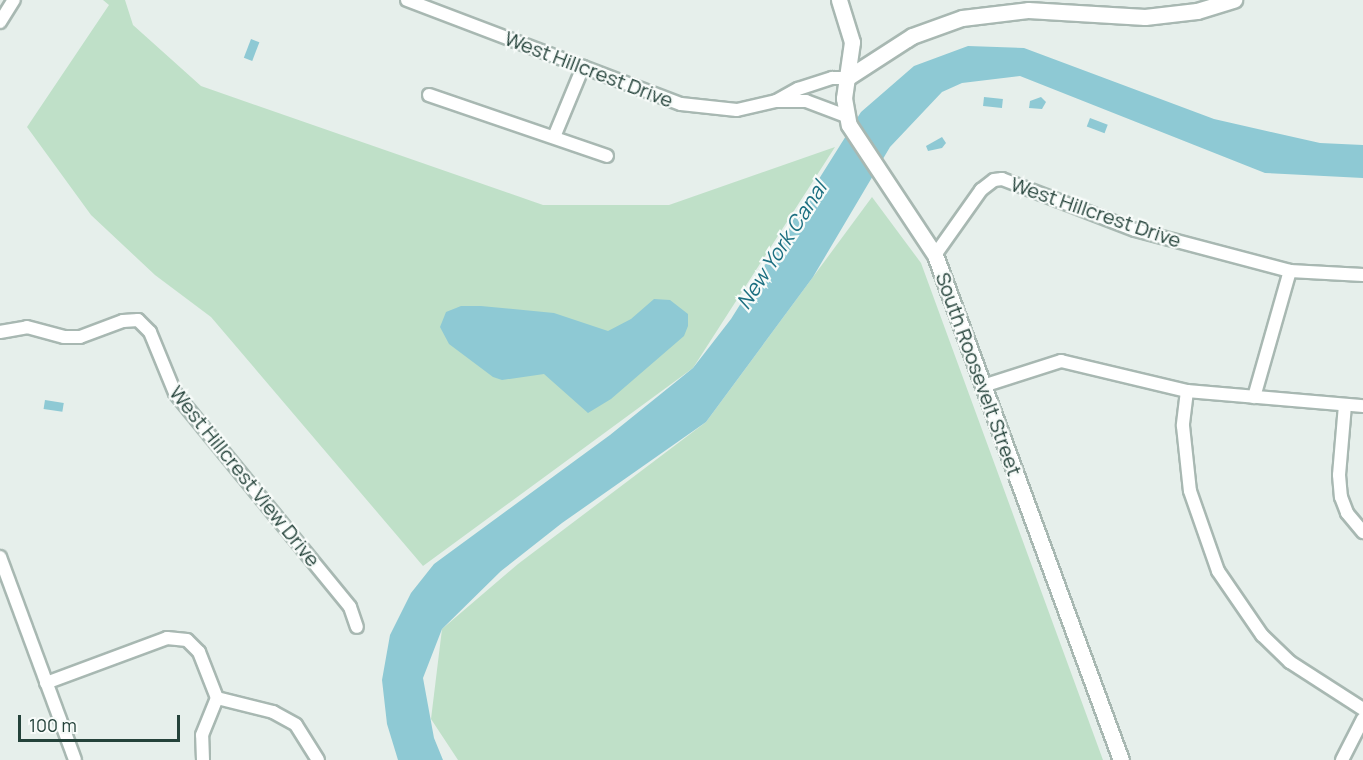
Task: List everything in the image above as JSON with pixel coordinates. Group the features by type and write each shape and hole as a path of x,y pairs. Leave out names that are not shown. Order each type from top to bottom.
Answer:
{"street":[{"path":"0,22 14,0"},
{"name":"West Hillcrest Drive","path":"407,0 681,104 709,110 736,110 776,101 806,101 848,121"},
{"path":"839,0 852,42 847,78 848,121"},
{"path":"847,78 912,36 962,18 1028,10 1145,17 1179,7 1234,0"},
{"path":"554,137 583,67"},
{"name":"West Hillcrest Drive","path":"776,101 798,89 832,78 847,78"},
{"path":"429,95 607,156"},
{"name":"South Roosevelt Street","path":"848,121 935,255 1121,760"},
{"name":"West Hillcrest Drive","path":"935,255 981,190 994,180 1002,179 1135,230 1290,271 1363,274"},
{"path":"1254,397 1290,271"},
{"name":"West Hillcrest View Drive","path":"0,333 27,327 64,337 80,337 123,321 138,320 150,332 175,393 350,607 357,627"},
{"path":"983,386 1061,361 1187,391 1363,406"},
{"path":"1187,391 1183,426 1190,491 1218,572 1269,642 1325,686 1363,709"},
{"path":"1345,405 1339,475 1341,496 1347,513 1363,532"},
{"path":"0,557 75,760"},
{"path":"46,683 177,638 187,640 199,652 217,698 202,735 203,760"},
{"path":"217,698 273,712 296,725 318,760"},
{"path":"1342,760 1363,718"}],"green space":[{"path":"103,0 125,0 133,25 201,86 543,205 669,205 835,147 693,368 423,566 211,317 155,275 91,215 27,127 109,5"},
{"path":"872,197 921,263 1103,760 458,760 431,719 442,629 518,564 706,422"}],"water":[{"path":"251,39 259,42 252,61 244,58"},
{"name":"New York Canal","path":"968,46 1024,48 1214,119 1320,143 1363,145 1363,178 1265,173 1020,76 962,83 942,92 890,147 813,277 706,422 562,523 501,571 442,629 423,678 434,738 443,760 398,760 387,724 382,680 390,635 411,593 434,564 610,435 693,368 731,319 861,112 914,66"},
{"path":"984,97 1003,99 1002,108 983,106"},
{"path":"1041,97 1046,102 1042,109 1029,108 1030,101"},
{"path":"1090,118 1108,125 1105,133 1087,126"},
{"path":"942,137 946,143 942,148 928,151 926,146"},
{"path":"654,299 670,300 688,314 688,326 684,336 611,399 588,413 544,374 502,380 493,377 449,344 440,327 446,312 461,306 481,306 554,313 608,331 631,319"},
{"path":"45,400 64,403 62,412 44,409"}]}
